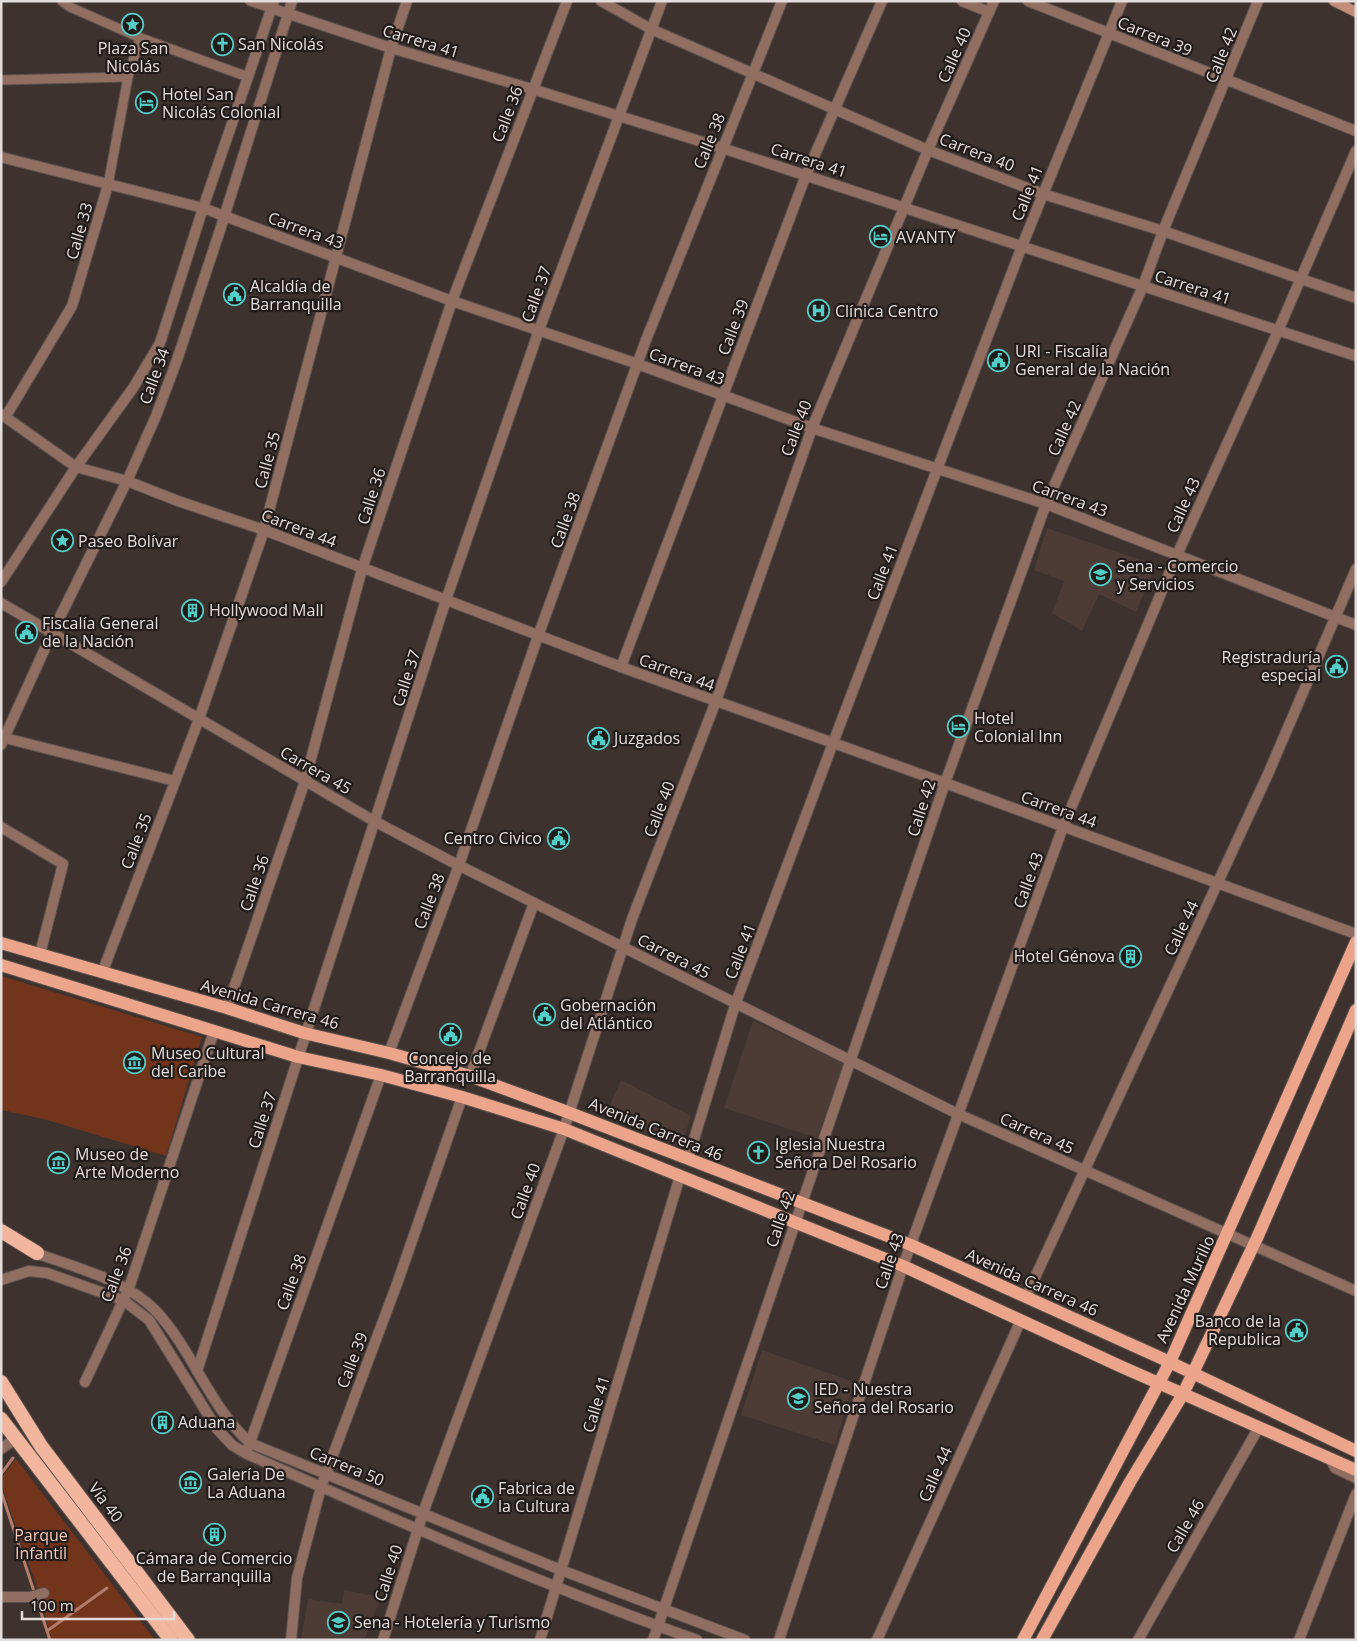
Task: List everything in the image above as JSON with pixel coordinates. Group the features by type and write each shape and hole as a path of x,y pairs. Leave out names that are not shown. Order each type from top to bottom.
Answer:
{"highway":[{"path":"1,1231 37,1253"},
{"name":"Vía 40","path":"1,1382 41,1446 188,1640"},
{"name":"Vía 40","path":"1,1419 171,1640"}],"main road":[{"path":"1334,1 1356,12"},
{"name":"Avenida Murillo","path":"1023,1640 1170,1362 1356,942"},
{"name":"Avenida Carrera 46","path":"1,943 227,1008 304,1033 389,1053 470,1076 570,1112 688,1160 911,1245 1350,1446"},
{"path":"1,965 298,1057 381,1075 462,1096 564,1129 903,1266 1183,1394 1356,1470"},
{"path":"1042,1640 1130,1482 1183,1394 1253,1246 1356,1010"},
{"path":"1202,1351 1205,1369 1213,1382"}],"street":[{"path":"62,1 70,7 140,38 248,77"},
{"name":"Carrera 41","path":"250,1 273,5 287,13 391,48 532,89 722,148 1356,356"},
{"name":"Calle 34","path":"3,741 52,633 127,481 177,360 292,1"},
{"name":"Calle 35","path":"102,973 199,719 264,530 391,48 407,1"},
{"name":"Calle 36","path":"227,1008 305,781 362,569 452,300 567,1"},
{"name":"Carrera 40","path":"601,1 651,29 928,150 1043,194 1163,231 1356,298"},
{"name":"Calle 37","path":"197,1371 298,1057 304,1033 446,600 539,330 662,1"},
{"name":"Calle 38","path":"389,1053 459,865 538,636 638,364 751,74 782,1"},
{"name":"Calle 39","path":"621,668 806,175 882,1"},
{"path":"962,1 990,12"},
{"name":"Calle 40","path":"383,1640 423,1513 570,1112 622,947 716,701 812,428 928,150 994,1"},
{"name":"Carrera 39","path":"1028,1 1356,131"},
{"name":"Calle 41","path":"688,1160 735,1005 833,743 1022,246 1122,1"},
{"name":"Calle 42","path":"654,1640 795,1221 946,783 1046,504 1142,286 1258,1"},
{"name":"Calle 34","path":"1,582 76,467 134,388 160,343 203,208 273,5"},
{"name":"Calle 33","path":"3,415 72,306 108,185 128,77 140,38"},
{"path":"1,80 128,77"},
{"name":"Calle 43","path":"779,1640 903,1266 1063,827 1177,555 1278,331 1356,151"},
{"name":"Carrera 43","path":"1,157 203,208 452,300 638,364 812,428 1046,504 1356,626"},
{"name":"Carrera 44","path":"3,415 76,467 127,481 178,501 264,530 621,668 946,783 1218,885 1356,934"},
{"name":"Calle 44","path":"1026,1297 1083,1170 1218,885 1356,569"},
{"name":"Carrera 45","path":"1,603 374,821 459,865 735,1005 958,1114 1356,1291"},
{"path":"3,741 175,781"},
{"path":"1,827 63,864 40,954"},
{"path":"470,1076 534,903"},
{"name":"Calle 36","path":"85,1382 129,1288 214,1031"},
{"name":"Calle 38","path":"246,1453 381,1075"},
{"name":"Calle 39","path":"291,1640 297,1578 321,1487 398,1281 462,1096"},
{"name":"Calle 41","path":"540,1640 680,1176"},
{"name":"Carrera 50","path":"1,1240 129,1288 156,1310 197,1371 223,1415 250,1443 561,1570 745,1640"},
{"name":"Carrera 50","path":"1,1280 29,1271 47,1273 123,1300 149,1320 217,1429 232,1445 246,1453 418,1530 697,1640"},
{"name":"Calle 44","path":"877,1640 1021,1320"},
{"name":"Calle 46","path":"1138,1640 1259,1427"},
{"path":"1,1450 15,1439"},
{"path":"1330,1458 1335,1468 1356,1478"},
{"path":"1299,1640 1356,1494"},
{"path":"1,1597 32,1596 44,1593"}],"shaded area":[{"name":"Sena - Comercio y Servicios","path":"1047,528 1156,565 1136,612 1099,594 1082,631 1052,613 1064,581 1034,570"},
{"path":"753,1021 844,1063 817,1138 724,1108"},
{"path":"621,1080 691,1116 681,1148 606,1114"},
{"name":"IED - Nuestra Señora del Rosario","path":"762,1350 854,1382 835,1445 741,1415"},
{"name":"Sena - Hotelería y Turismo","path":"344,1590 381,1597 364,1640 301,1640 308,1599 342,1604"}],"green space":[{"path":"1,976 202,1037 166,1156 44,1119 1,1110"},
{"name":"Parque Infantil","path":"16,1459 155,1640 52,1640 38,1590 3,1489 2,1477"}],"waterway":[{"path":"1,1474 13,1458"},
{"path":"1,1491 50,1640"},
{"path":"47,1631 107,1588"}],"place":[{"name":"Plaza San Nicolás","path":"133,24"},
{"name":"San Nicolás","path":"222,44"},
{"name":"Hotel San Nicolás Colonial","path":"146,103"},
{"name":"AVANTY","path":"880,237"},
{"name":"Alcaldía de Barranquilla","path":"234,295"},
{"name":"Clínica Centro","path":"819,311"},
{"name":"URI - Fiscalía General de la Nación","path":"999,360"},
{"name":"Paseo Bolívar","path":"62,541"},
{"name":"Sena - Comercio y Servicios","path":"1101,575"},
{"name":"Hollywood Mall","path":"193,610"},
{"name":"Fiscalía General de la Nación","path":"26,632"},
{"name":"Registraduría especial","path":"1337,666"},
{"name":"Hotel Colonial Inn","path":"958,727"},
{"name":"Juzgados","path":"598,738"},
{"name":"Centro Civico","path":"558,838"},
{"name":"Hotel Génova","path":"1131,956"},
{"name":"Gobernación del Atlántico","path":"544,1014"},
{"name":"Concejo de Barranquilla","path":"450,1034"},
{"name":"Museo Cultural del Caribe","path":"135,1062"},
{"name":"Iglesia Nuestra Señora Del Rosario","path":"759,1153"},
{"name":"Museo de Arte Moderno","path":"59,1163"},
{"name":"Banco de la Republica","path":"1297,1330"},
{"name":"IED - Nuestra Señora del Rosario","path":"798,1398"},
{"name":"Aduana","path":"162,1422"},
{"name":"Galería De La Aduana","path":"191,1483"},
{"name":"Fabrica de la Cultura","path":"482,1497"},
{"name":"Cámara de Comercio de Barranquilla","path":"214,1534"},
{"name":"Sena - Hotelería y Turismo","path":"338,1622"}]}
